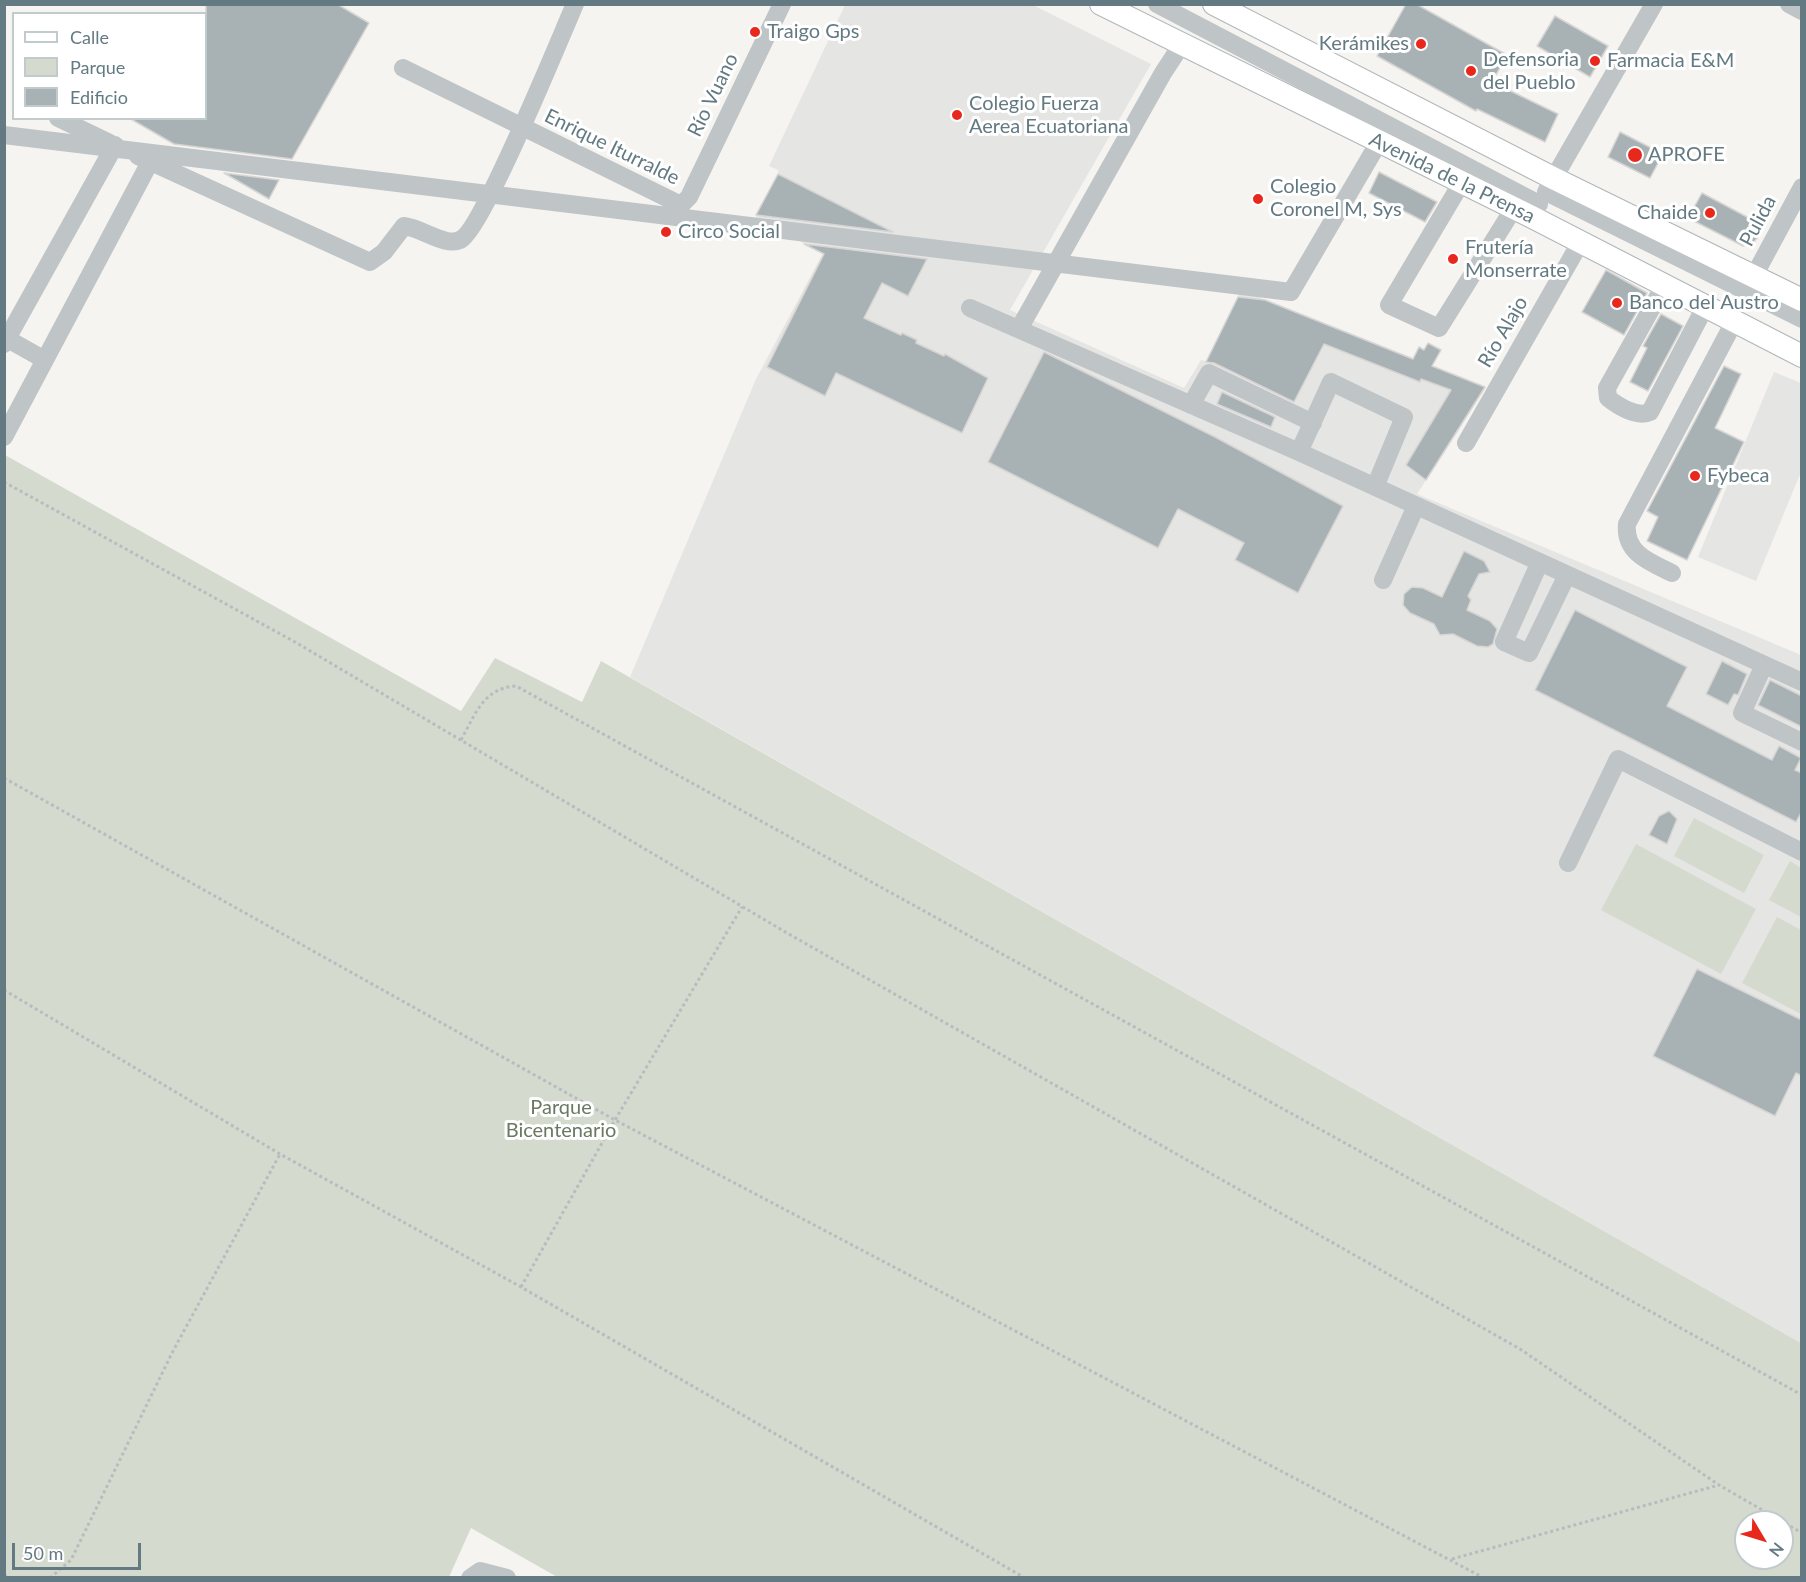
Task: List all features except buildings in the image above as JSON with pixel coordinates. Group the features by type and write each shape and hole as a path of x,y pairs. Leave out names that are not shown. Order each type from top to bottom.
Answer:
{"main road":[{"name":"Avenida de la Prensa","path":"1101,4 1462,182 1537,200 1754,276 1802,300"},
{"name":"Avenida de la Prensa","path":"1216,5 1537,200 1580,243 1802,356"}],"street":[{"name":"Enrique Iturralde","path":"521,128 575,4"},
{"name":"Río Vuano","path":"683,203 689,197 782,4"},
{"path":"1157,4 1537,200 1802,319"},
{"path":"1462,182 1389,305 1439,328 1537,200 1654,4"},
{"path":"1789,4 1802,11"},
{"path":"1019,329 1163,72 1182,44"},
{"name":"Enrique Iturralde","path":"404,68 521,128 677,203 683,203"},
{"path":"62,120 370,262 384,252 404,226 419,228 442,241 459,241 470,232 521,128"},
{"path":"4,135 1291,292 1379,142"},
{"path":"45,360 6,340 115,145"},
{"path":"4,437 150,162"},
{"name":"Pulida","path":"1754,276 1802,187"},
{"name":"Río Alajo","path":"1466,443 1580,243"},
{"path":"1664,286 1607,388 1608,398 1637,414 1650,412 1705,307"},
{"path":"970,308 1299,452 1539,564 1802,682"},
{"path":"1672,573 1634,551 1626,536 1627,524 1734,322"},
{"path":"1191,405 1209,373 1312,423"},
{"path":"1299,452 1331,382 1404,417 1375,487"},
{"path":"1383,580 1416,506"},
{"path":"1539,564 1504,642 1529,653 1567,576"},
{"path":"1764,665 1742,713 1802,742"},
{"path":"1569,863 1618,759 1802,852"},
{"path":"475,1574 507,1578"}],"path":[{"path":"4,482 295,642 742,907 1520,1349 1719,1485 1802,1533"},
{"path":"461,740 485,696 504,687 516,686 1802,1395"},
{"path":"4,778 615,1120 1484,1578"},
{"path":"521,1287 615,1120 742,907"},
{"path":"4,990 280,1154 521,1287 1024,1578"},
{"path":"50,1578 71,1560 172,1351 280,1154"},
{"path":"1450,1560 1719,1485"},
{"path":"4,1575 11,1578"}],"shaded area":[{"path":"845,5 1033,5 1151,64 1010,310 1184,388 1201,360 1206,361 1241,290 1486,387 1417,494 1801,655 1801,1343 630,677 756,379 823,253 755,219 778,174 778,170 769,166"},
{"path":"1774,372 1801,383 1801,472 1756,581 1698,557"}],"green space":[{"name":"Parque Bicentenario","path":"5,455 461,711 495,658 582,702 601,661 1801,1343 1801,1577 559,1578 471,1528 449,1577 5,1577"},
{"path":"1694,818 1764,855 1744,893 1674,856"},
{"path":"1636,844 1756,909 1721,974 1601,910"},
{"path":"1790,861 1801,868 1801,917 1769,900"},
{"path":"1777,917 1801,930 1801,1014 1742,983"}],"place":[{"name":"Traigo Gps","path":"755,32"},
{"name":"Kerámikes","path":"1421,44"},
{"name":"Farmacia E&M","path":"1595,61"},
{"name":"Defensoria del Pueblo","path":"1471,71"},
{"name":"Colegio Fuerza Aerea Ecuatoriana","path":"957,115"},
{"name":"APROFE","path":"1635,155"},
{"name":"Colegio Coronel M, Sys","path":"1258,199"},
{"name":"Chaide","path":"1710,213"},
{"name":"Circo Social","path":"666,232"},
{"name":"Frutería Monserrate","path":"1453,259"},
{"name":"Banco del Austro","path":"1617,303"},
{"name":"Fybeca","path":"1695,476"}]}
